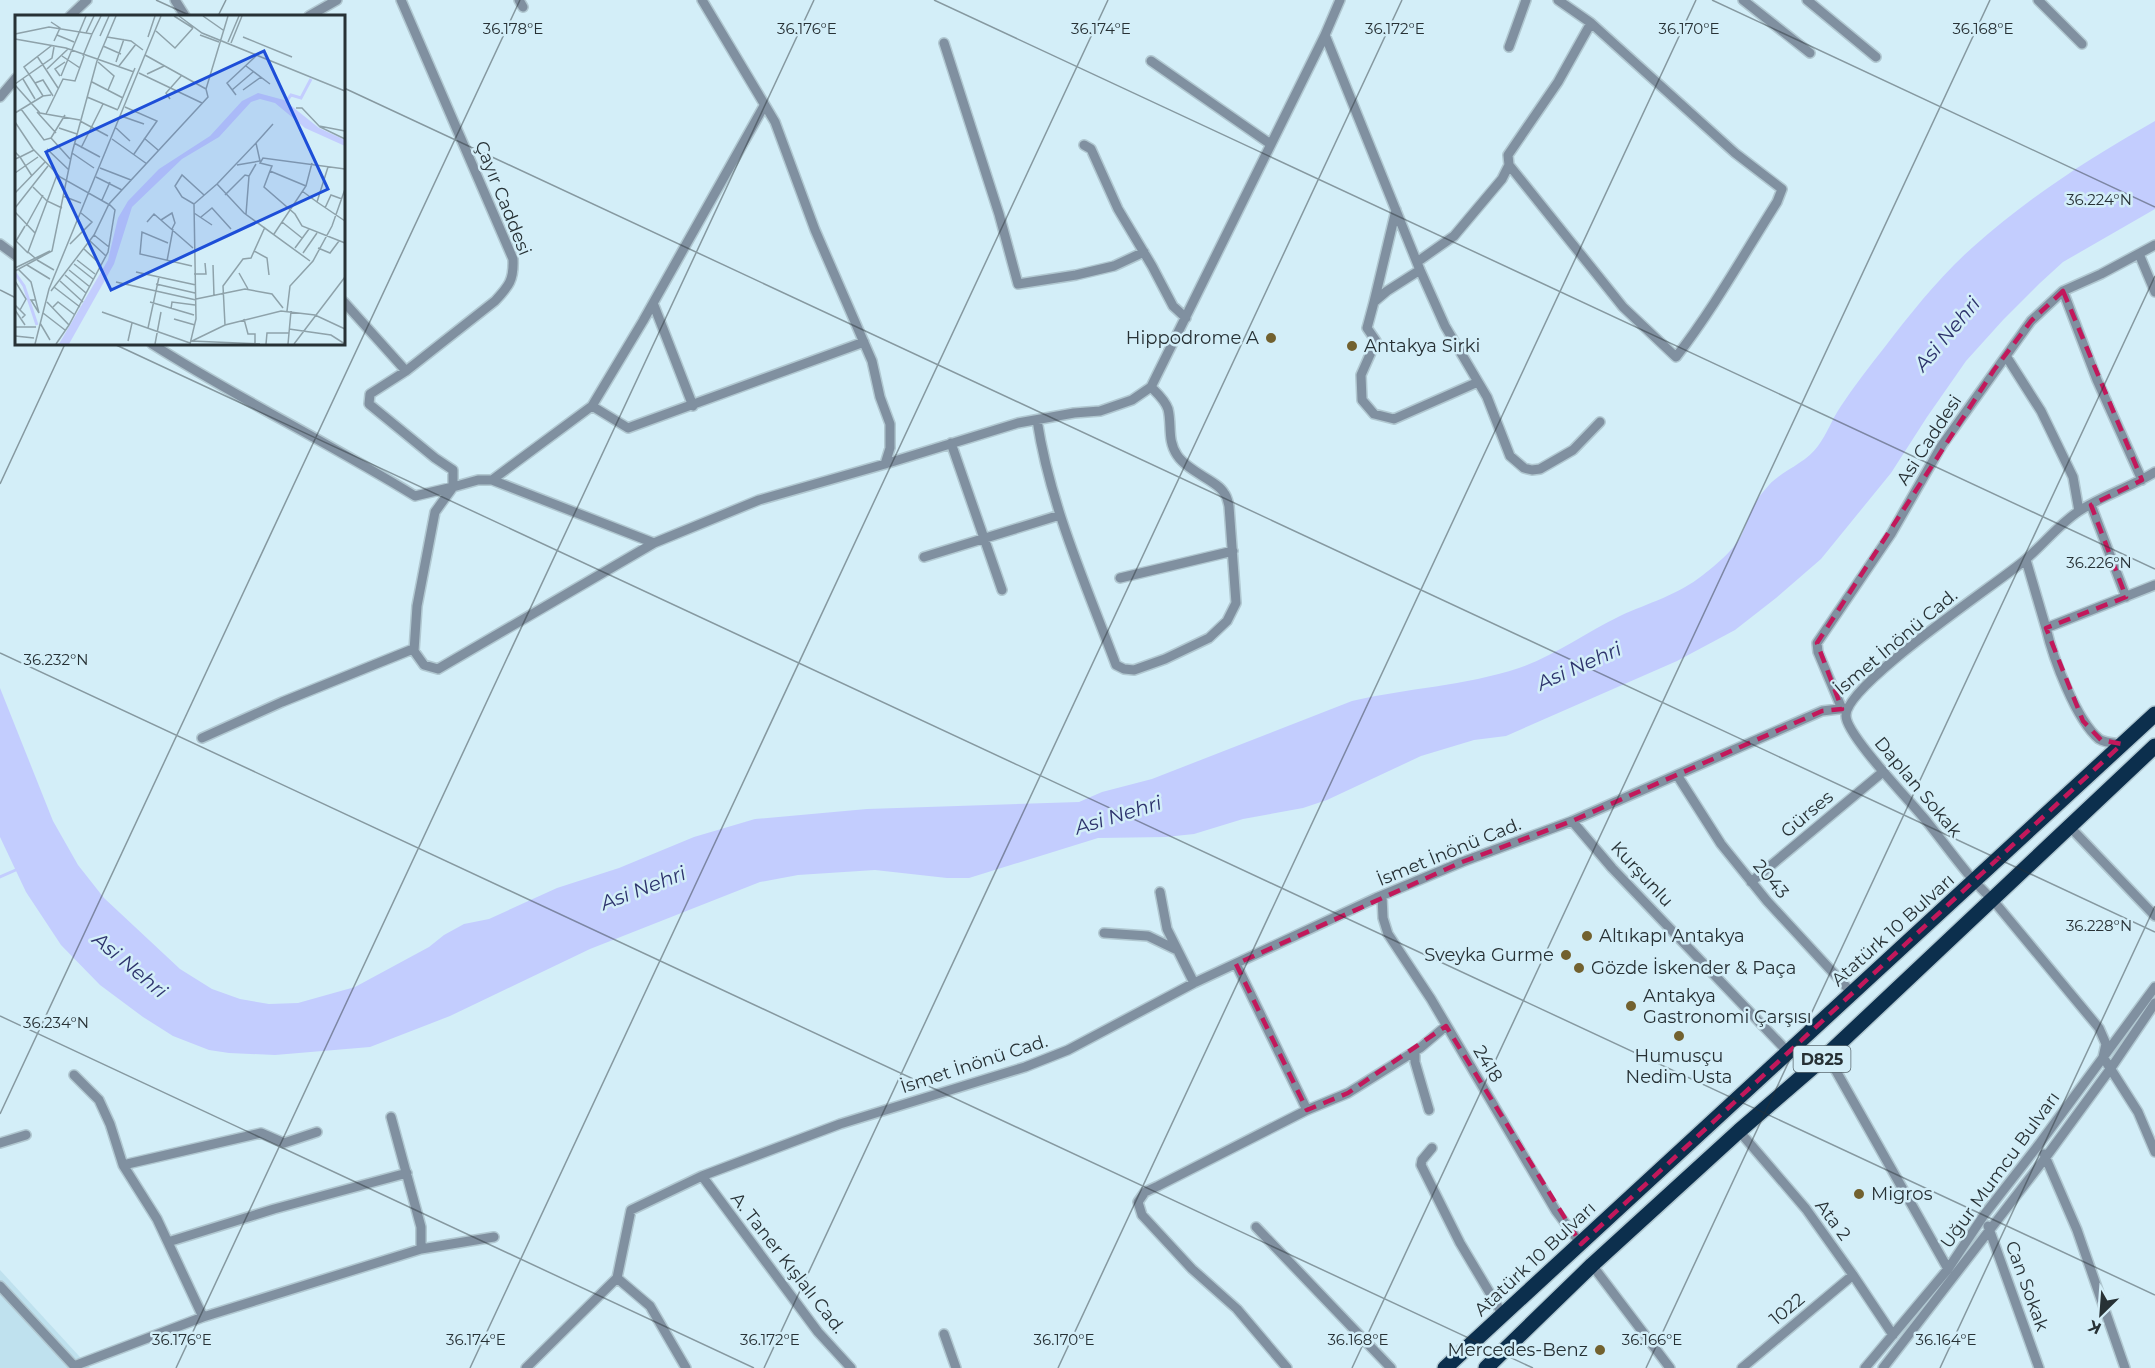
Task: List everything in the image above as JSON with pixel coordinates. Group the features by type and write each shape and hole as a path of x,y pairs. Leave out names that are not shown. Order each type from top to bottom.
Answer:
{"highway":[{"name":"Atatürk 10 Bulvarı","path":"1445,1368 2155,714"},
{"name":"D825","path":"1486,1368 1592,1265 1739,1131 1827,1055 2155,746"}],"street":[{"path":"71,15 87,0"},
{"path":"175,0 183,15"},
{"path":"311,15 337,0"},
{"name":"Çayır Caddesi","path":"401,0 513,259 514,274 507,288 495,301 406,370 370,394 369,404 453,470 453,487"},
{"path":"702,0 775,122 815,230 872,362 880,397 890,424 890,448 885,464"},
{"path":"453,487 435,512 417,606 413,649 422,664 438,669 654,543 759,500 1018,423 1074,412 1100,411 1132,400 1150,387 1186,318 1340,0"},
{"path":"1509,47 1526,0"},
{"path":"1509,165 1623,308 1676,357 1726,286 1777,202 1782,189 1735,153 1591,23 1558,0"},
{"path":"1743,0 1810,53"},
{"path":"1807,0 1876,57"},
{"path":"2038,0 2082,44"},
{"path":"1374,302 1454,236 1502,179 1509,165 1508,155 1558,82 1591,23"},
{"path":"1324,35 1418,266 1445,326 1494,412 1513,460 1524,468 1540,469 1566,455 1581,443 1600,422"},
{"path":"944,44 999,214 1018,284 1076,276 1114,266 1144,252"},
{"path":"1151,61 1269,143"},
{"path":"0,97 15,79"},
{"path":"492,480 592,406 654,303 764,106"},
{"path":"1084,145 1091,149 1118,209 1173,306 1186,318"},
{"path":"1396,210 1367,328 1376,341 1361,375 1362,400 1374,414 1394,419 1478,382"},
{"path":"0,244 15,255"},
{"name":"Asi Caddesi","path":"1844,709 1818,652 1817,642 1891,534 1942,445 2031,321 2063,291 2155,246"},
{"path":"2139,254 2155,292"},
{"path":"2063,291 2097,380 2142,480"},
{"path":"345,303 406,370"},
{"path":"654,303 693,406"},
{"path":"592,406 628,428 864,342"},
{"path":"154,345 415,496 478,480 492,480 654,543"},
{"path":"2006,356 2041,411 2073,477 2079,511"},
{"path":"1036,420 1041,449 1060,515 1116,665 1134,670 1202,642 1221,629 1236,603 1229,506 1224,491 1197,474 1175,453 1170,440 1168,409 1150,387"},
{"path":"951,443 1002,590"},
{"name":"İsmet İnönü Cad.","path":"617,1278 631,1210 702,1176 840,1124 1025,1067 1068,1050 1194,983 1382,896 1462,862 1572,821 1822,711 1844,709 1885,668 2026,560 2050,534 2079,511 2155,472"},
{"path":"2091,505 2126,597"},
{"path":"924,557 1060,515"},
{"path":"1120,578 1233,551"},
{"path":"2026,560 2050,647 2084,721 2101,740 2122,744"},
{"path":"2046,628 2155,585"},
{"path":"202,738 282,702 413,649"},
{"name":"Daplan Sokak","path":"1844,709 1848,725 1865,750 1928,822 1974,882 1992,899 2099,1028 2106,1044 2103,1057"},
{"name":"Gürses","path":"1751,882 1884,771"},
{"name":"2043","path":"1677,775 1721,844 1751,882 1852,993"},
{"name":"Kurşunlu","path":"1572,821 1612,868 1788,1052"},
{"path":"2069,826 2155,916"},
{"path":"1160,892 1167,929 1194,983"},
{"name":"2418","path":"1382,896 1383,918 1388,934 1446,1026 1556,1211 1581,1244"},
{"path":"1104,933 1148,936 1177,950"},
{"path":"1236,964 1306,1110"},
{"name":"Uğur Mumcu Bulvarı","path":"1865,1368 1948,1269 1984,1215 2155,987"},
{"name":"Uğur Mumcu Bulvarı","path":"1883,1368 2046,1157 2155,1003"},
{"path":"1287,1368 1237,1309 1192,1269 1143,1215 1138,1202 1145,1192 1306,1110 1348,1093 1415,1051 1446,1026"},
{"path":"1415,1051 1415,1062 1429,1110"},
{"path":"1827,1055 1948,1269"},
{"path":"2103,1057 2138,1112 2154,1146"},
{"path":"74,1075 99,1100 123,1165 139,1188 168,1242 203,1317"},
{"path":"391,1117 421,1227 422,1249"},
{"name":"Ata 2","path":"1739,1131 1806,1209 1893,1335"},
{"path":"123,1165 261,1133 284,1143 317,1132"},
{"path":"0,1143 26,1135"},
{"path":"2040,1143 2077,1230 2125,1368"},
{"path":"1431,1148 1421,1165 1460,1243 1503,1315"},
{"path":"168,1242 274,1209 407,1173"},
{"name":"A. Taner Kışlalı Cad.","path":"702,1176 818,1332 851,1368"},
{"name":"Can Sokak","path":"1984,1215 2039,1368"},
{"path":"1256,1227 1391,1368"},
{"path":"0,1286 75,1367 203,1317 422,1249 494,1237"},
{"path":"1592,1265 1670,1368"},
{"name":"1022","path":"1742,1368 1853,1275"},
{"path":"526,1368 617,1278 650,1306 686,1368"},
{"path":"944,1334 956,1368"}],"highlighted area":[{"path":"2063,291 2142,480 2091,505 2126,597 2046,628 2083,721 2101,740 2122,744 1581,1244 1446,1026 1348,1093 1307,1110 1236,964 1462,862 1572,821 1822,711 1842,709 1817,643 1994,370 2031,321"}],"shaded area":[{"path":"0,1270 90,1368 0,1368"}],"water":[{"name":"Asi Nehri","path":"2155,121 2155,209 2063,262 2003,320 1966,361 1891,473 1821,559 1776,598 1735,630 1677,661 1506,736 1474,740 1421,756 1327,800 1303,808 1243,819 1194,834 1166,837 1098,838 969,878 947,878 875,870 798,875 760,882 590,949 450,1016 370,1047 275,1055 209,1050 173,1036 100,985 61,945 26,892 0,837 0,688 53,821 78,865 104,898 180,969 212,989 240,999 269,1004 298,1003 355,987 429,947 464,924 489,919 557,888 619,868 694,837 755,819 867,809 1079,802 1102,792 1152,779 1352,701 1478,679 1519,668 1545,657 1620,616 1683,588 1714,566 1739,540 1753,508 1764,491 1813,452 1862,377 1937,282 1973,247 2016,211 2107,149"}],"waterway":[{"path":"0,877 18,869"}],"place":[{"name":"Hippodrome A","path":"1271,338"},
{"name":"Antakya Sirki","path":"1352,346"},
{"name":"Altıkapı Antakya","path":"1587,936"},
{"name":"Sveyka Gurme","path":"1566,955"},
{"name":"Gözde İskender & Paça","path":"1579,968"},
{"name":"Antakya Gastronomi Çarşısı","path":"1631,1006"},
{"name":"Humusçu Nedim Usta","path":"1679,1036"},
{"name":"Migros","path":"1859,1194"},
{"name":"Mercedes-Benz","path":"1600,1350"}]}
